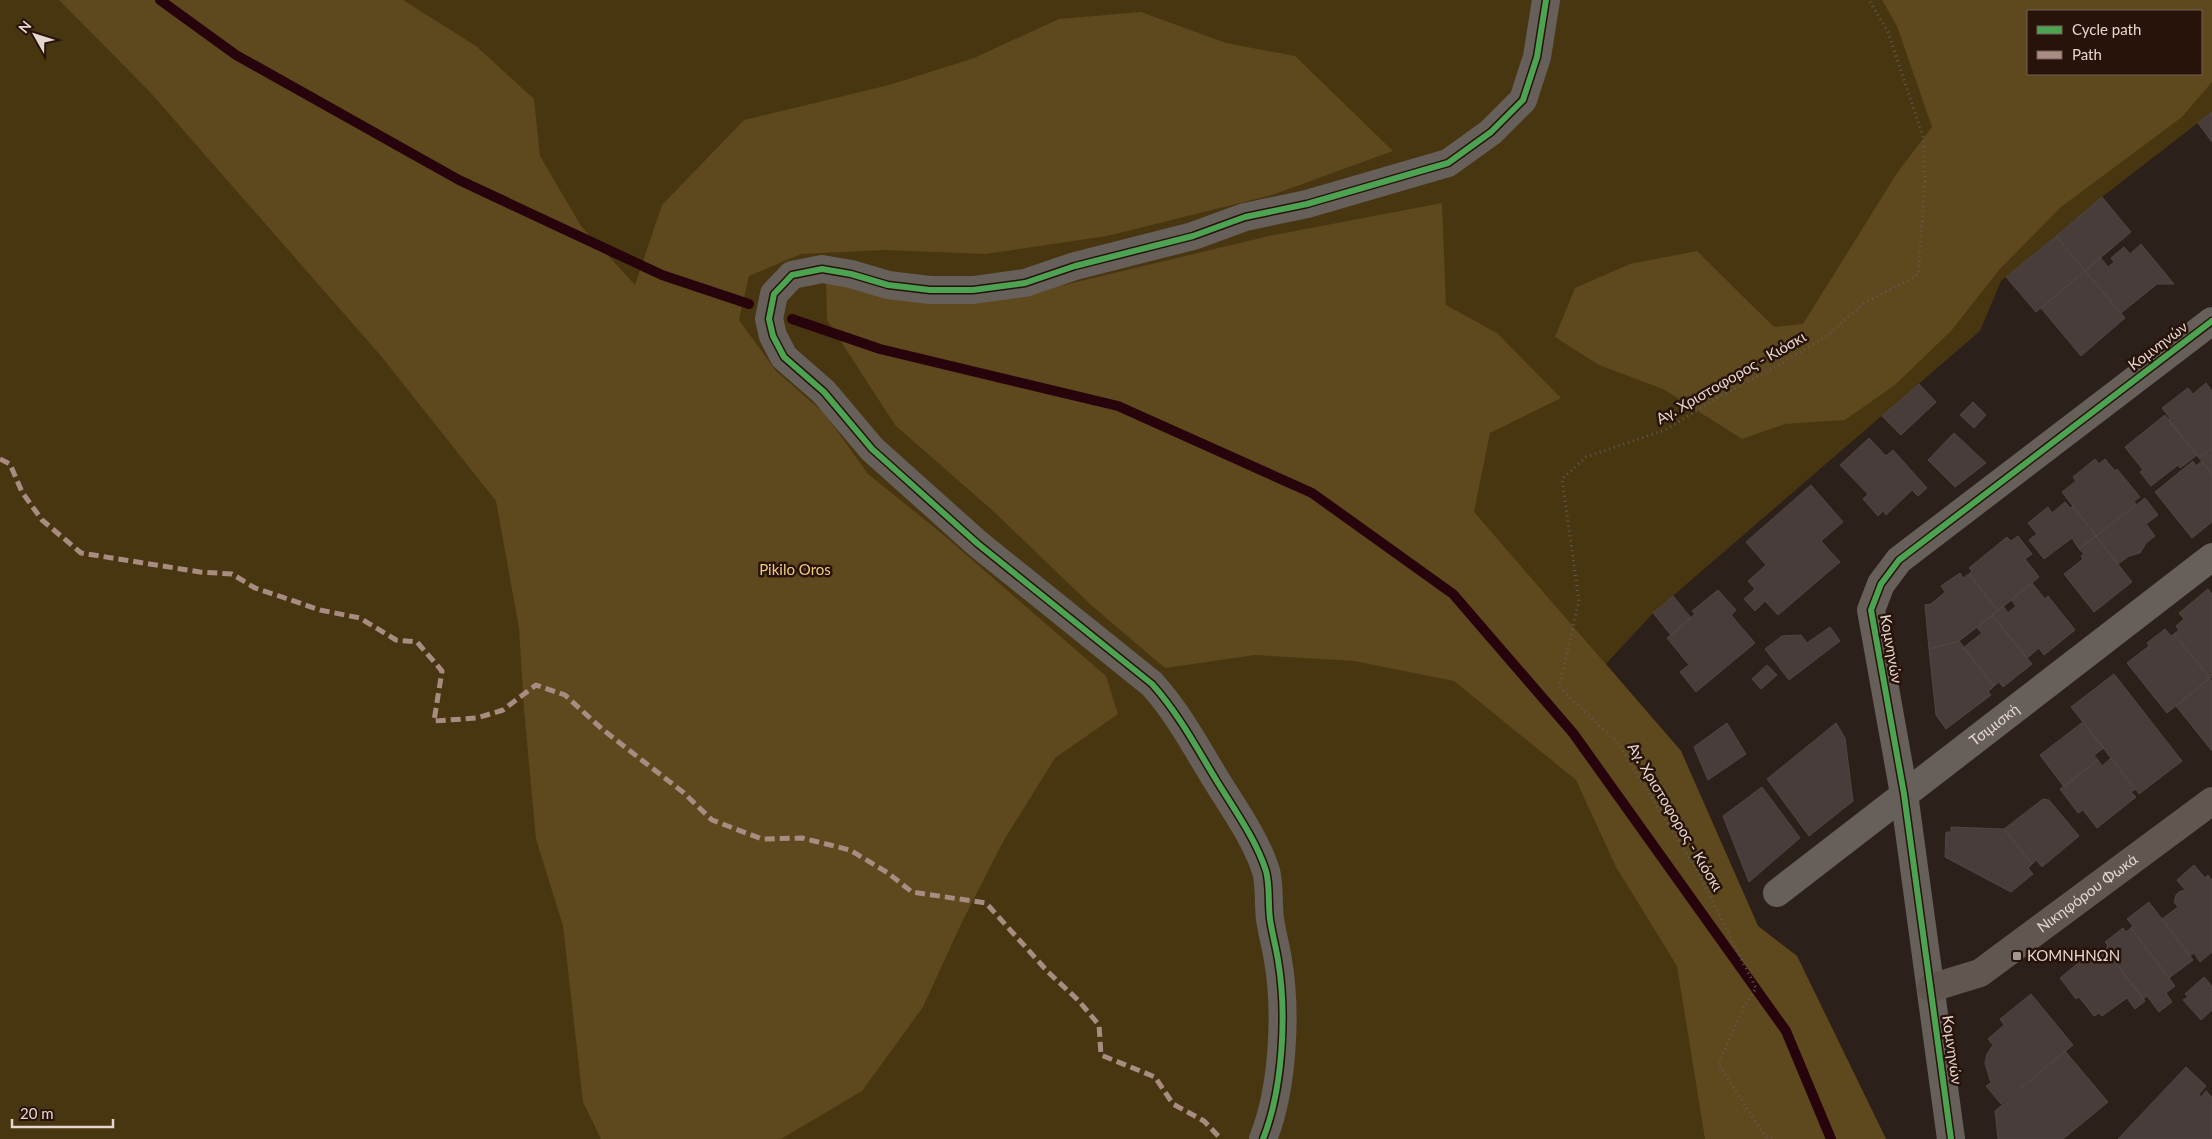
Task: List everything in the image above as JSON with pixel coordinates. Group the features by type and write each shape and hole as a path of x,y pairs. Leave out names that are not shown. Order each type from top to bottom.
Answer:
{"street":[{"path":"1263,1139 1271,1118 1280,1076 1282,1018 1279,962 1270,921 1266,871 1245,826 1178,715 1152,684 942,514 872,449 824,392 784,356 773,336 769,319 774,294 792,275 822,269 852,274 888,285 930,290 973,290 1025,283 1075,266 1193,236 1245,217 1307,204 1448,163 1491,132 1523,100 1538,57 1546,0"},
{"name":"Κομνηνών","path":"1951,1139 1904,794 1871,610 1881,584 1900,560 2212,320"},
{"name":"Τσιμισκή","path":"1777,893 2212,557"},
{"name":"Νικηφόρου Φωκά","path":"1931,988 1980,973 2212,801"}],"green space":[{"name":"Pikilo Oros","path":"0,0 2212,0 2212,112 2102,197 2001,281 1980,331 1653,613 1606,664 1681,751 1758,926 1797,956 1886,1139 0,1139"},
{"path":"59,0 403,0 476,46 534,99 540,156 581,226 635,285 662,205 744,120 889,85 974,58 1059,19 1141,12 1226,43 1295,56 1393,151 1272,195 1107,236 985,254 884,250 801,254 749,276 739,320 776,371 825,414 868,474 940,532 1106,676 1118,714 1055,758 1004,840 962,922 923,1007 862,1091 781,1139 601,1139 583,1102 563,926 536,839 524,709 519,628 496,501 381,356 150,92"},
{"path":"1882,0 2212,0 2212,82 2182,117 2061,207 1999,270 1951,331 1895,385 1845,420 1785,424 1742,439 1663,389 1599,365 1555,337 1575,288 1630,264 1697,251 1774,327 1803,324 1897,173 1932,127 1897,26"},
{"path":"1442,203 1446,305 1497,333 1561,398 1490,433 1474,512 1681,751 1758,926 1797,956 1886,1139 1705,1139 1677,966 1616,867 1576,780 1454,681 1354,661 1255,655 1165,668 1091,605 992,510 895,425 827,320 826,283 940,301 1064,285 1269,236"}],"building":[{"path":"2212,112 2212,142 2198,123"},
{"path":"2102,197 2131,232 2085,271 2056,236"},
{"path":"2056,236 2085,271 2036,312 2006,277"},
{"path":"2141,244 2174,284 2157,284 2121,313 2085,271 2100,257 2108,267 2114,262 2111,258 2124,247 2130,254"},
{"path":"2085,271 2125,318 2081,356 2041,308"},
{"path":"2206,383 2212,391 2212,448 2199,458 2168,420 2170,418 2162,408 2188,388 2193,394"},
{"path":"1919,384 1936,402 1901,435 1882,416"},
{"path":"1973,402 1986,415 1974,428 1960,415"},
{"path":"2165,415 2197,455 2180,468 2178,465 2151,486 2140,472 2143,470 2125,447"},
{"path":"1954,433 1986,463 1955,487 1928,460"},
{"path":"1869,438 1886,456 1893,450 1927,488 1918,496 1912,490 1886,515 1883,511 1878,516 1863,499 1868,494 1840,465"},
{"path":"2212,448 2212,474 2199,458"},
{"path":"2095,459 2099,464 2105,459 2115,471 2117,469 2140,497 2134,501 2136,504 2096,536 2062,492 2076,481 2073,477"},
{"path":"2193,461 2196,466 2202,461 2212,474 2212,522 2192,538 2155,492"},
{"path":"1811,485 1843,522 1821,541 1840,562 1778,615 1765,601 1755,611 1744,599 1755,589 1748,581 1766,565 1746,542"},
{"path":"2145,498 2158,515 2146,524 2155,536 2146,543 2140,553 2129,556 2118,564 2096,536"},
{"path":"2065,502 2070,508 2073,506 2096,536 2079,549 2072,538 2044,559 2029,540 2037,534 2028,523 2048,507 2052,513"},
{"path":"2018,536 2032,554 2025,559 2039,577 1998,611 1969,574 1972,571 1969,568 2007,537 2011,541"},
{"path":"2096,536 2132,582 2094,612 2064,574 2083,559 2081,556 2084,554 2079,549"},
{"path":"1960,573 1963,578 1969,574 1998,611 1959,641 1929,649 1925,605 1931,604 1945,592 1941,586"},
{"path":"2032,583 2045,599 2048,596 2075,630 2044,655 2039,648 2027,658 1992,615 2003,606 2008,613 2016,606 2011,600"},
{"path":"2208,589 2212,594 2212,677 2210,678 2174,634 2179,630 2176,626 2184,619 2179,613"},
{"path":"1718,590 1736,610 1731,615 1755,643 1696,692 1680,672 1689,665 1667,638 1695,614 1692,611"},
{"path":"1673,596 1691,618 1671,635 1653,613"},
{"path":"1992,615 2032,664 2003,687 1999,682 1994,686 1963,648 1982,633 1977,628"},
{"path":"1830,627 1840,641 1789,680 1765,649 1782,636 1801,635 1807,643"},
{"path":"2165,629 2171,636 2174,634 2210,678 2167,713 2127,663 2149,646 2147,643"},
{"path":"1959,641 1994,686 1988,692 1991,695 1946,729 1936,715 1929,649"},
{"path":"1767,665 1777,675 1761,689 1752,679"},
{"path":"2114,674 2182,761 2139,794 2071,707"},
{"path":"2210,678 2212,681 2212,751 2176,706"},
{"path":"2083,722 2104,748 2094,755 2098,760 2064,787 2040,755"},
{"path":"1727,723 1746,754 1708,780 1694,747"},
{"path":"1836,723 1845,738 1853,801 1809,836 1767,779"},
{"path":"2111,758 2135,789 2131,792 2136,797 2097,828 2083,810 2078,813 2060,789 2098,760 2102,766"},
{"path":"1762,787 1800,838 1749,882 1723,816"},
{"path":"2043,799 2049,800 2079,836 2042,867 2036,860 2032,864 2004,829"},
{"path":"1951,827 2004,829 2032,864 2028,868 2033,874 2011,892 1945,857 1946,832 1951,832"},
{"path":"2194,865 2205,878 2208,875 2212,880 2212,952 2200,962 2194,953 2190,956 2162,919 2178,907 2174,902 2176,895 2185,890 2177,880"},
{"path":"2149,902 2193,960 2169,978 2131,928 2133,926 2127,919"},
{"path":"2123,928 2126,932 2131,928 2175,986 2166,993 2172,1002 2159,1012 2147,996 2143,999 2105,949 2108,946 2105,942"},
{"path":"2105,949 2145,1001 2135,1009 2127,998 2102,1016 2099,1013 2094,1016 2079,997 2076,999 2060,978 2082,960 2085,963"},
{"path":"2204,977 2212,986 2212,1010 2201,1020 2183,1000 2188,997 2185,994"},
{"path":"2031,994 2073,1045 2001,1104 1986,1086 1991,1083 1985,1063 1987,1054 1993,1045 1988,1039 2004,1025 2000,1019"},
{"path":"2065,1051 2108,1102 2063,1139 1998,1139 1995,1111"},
{"path":"2186,1067 2206,1086 2199,1094 2201,1097 2206,1091 2212,1097 2212,1139 2118,1139"}],"waterway":[{"path":"160,0 236,55 459,180 662,275 749,304"},
{"path":"792,319 880,349 1118,406 1312,493 1453,594 1573,733 1786,1031 1831,1139"}],"marked path":[{"path":"0,459 10,464 22,492 42,520 81,553 200,572 232,574 255,588 320,610 360,618 396,640 417,642 442,671 434,721 477,718 503,710 536,685 565,695 602,729 684,793 712,820 762,839 802,838 850,850 888,873 912,892 986,903 1048,972 1078,1000 1099,1025 1101,1055 1155,1077 1173,1104 1204,1121 1221,1139"}],"cycle path":[{"path":"1263,1139 1270,1119 1279,1074 1282,1027 1281,981 1270,919 1266,871 1262,859 1243,823 1178,718 1152,684 978,544 872,449 824,392 784,357 773,336 769,319 774,294 792,275 822,269 851,274 888,285 930,290 973,290 1025,283 1075,266 1193,236 1245,217 1307,204 1448,163 1491,132 1523,100 1537,57 1546,0"},
{"path":"1951,1139 1904,794 1871,610 1881,584 1899,560 2212,321"}],"place":[{"name":"ΚΟΜΝΗΝΩΝ","path":"2017,956"}]}
